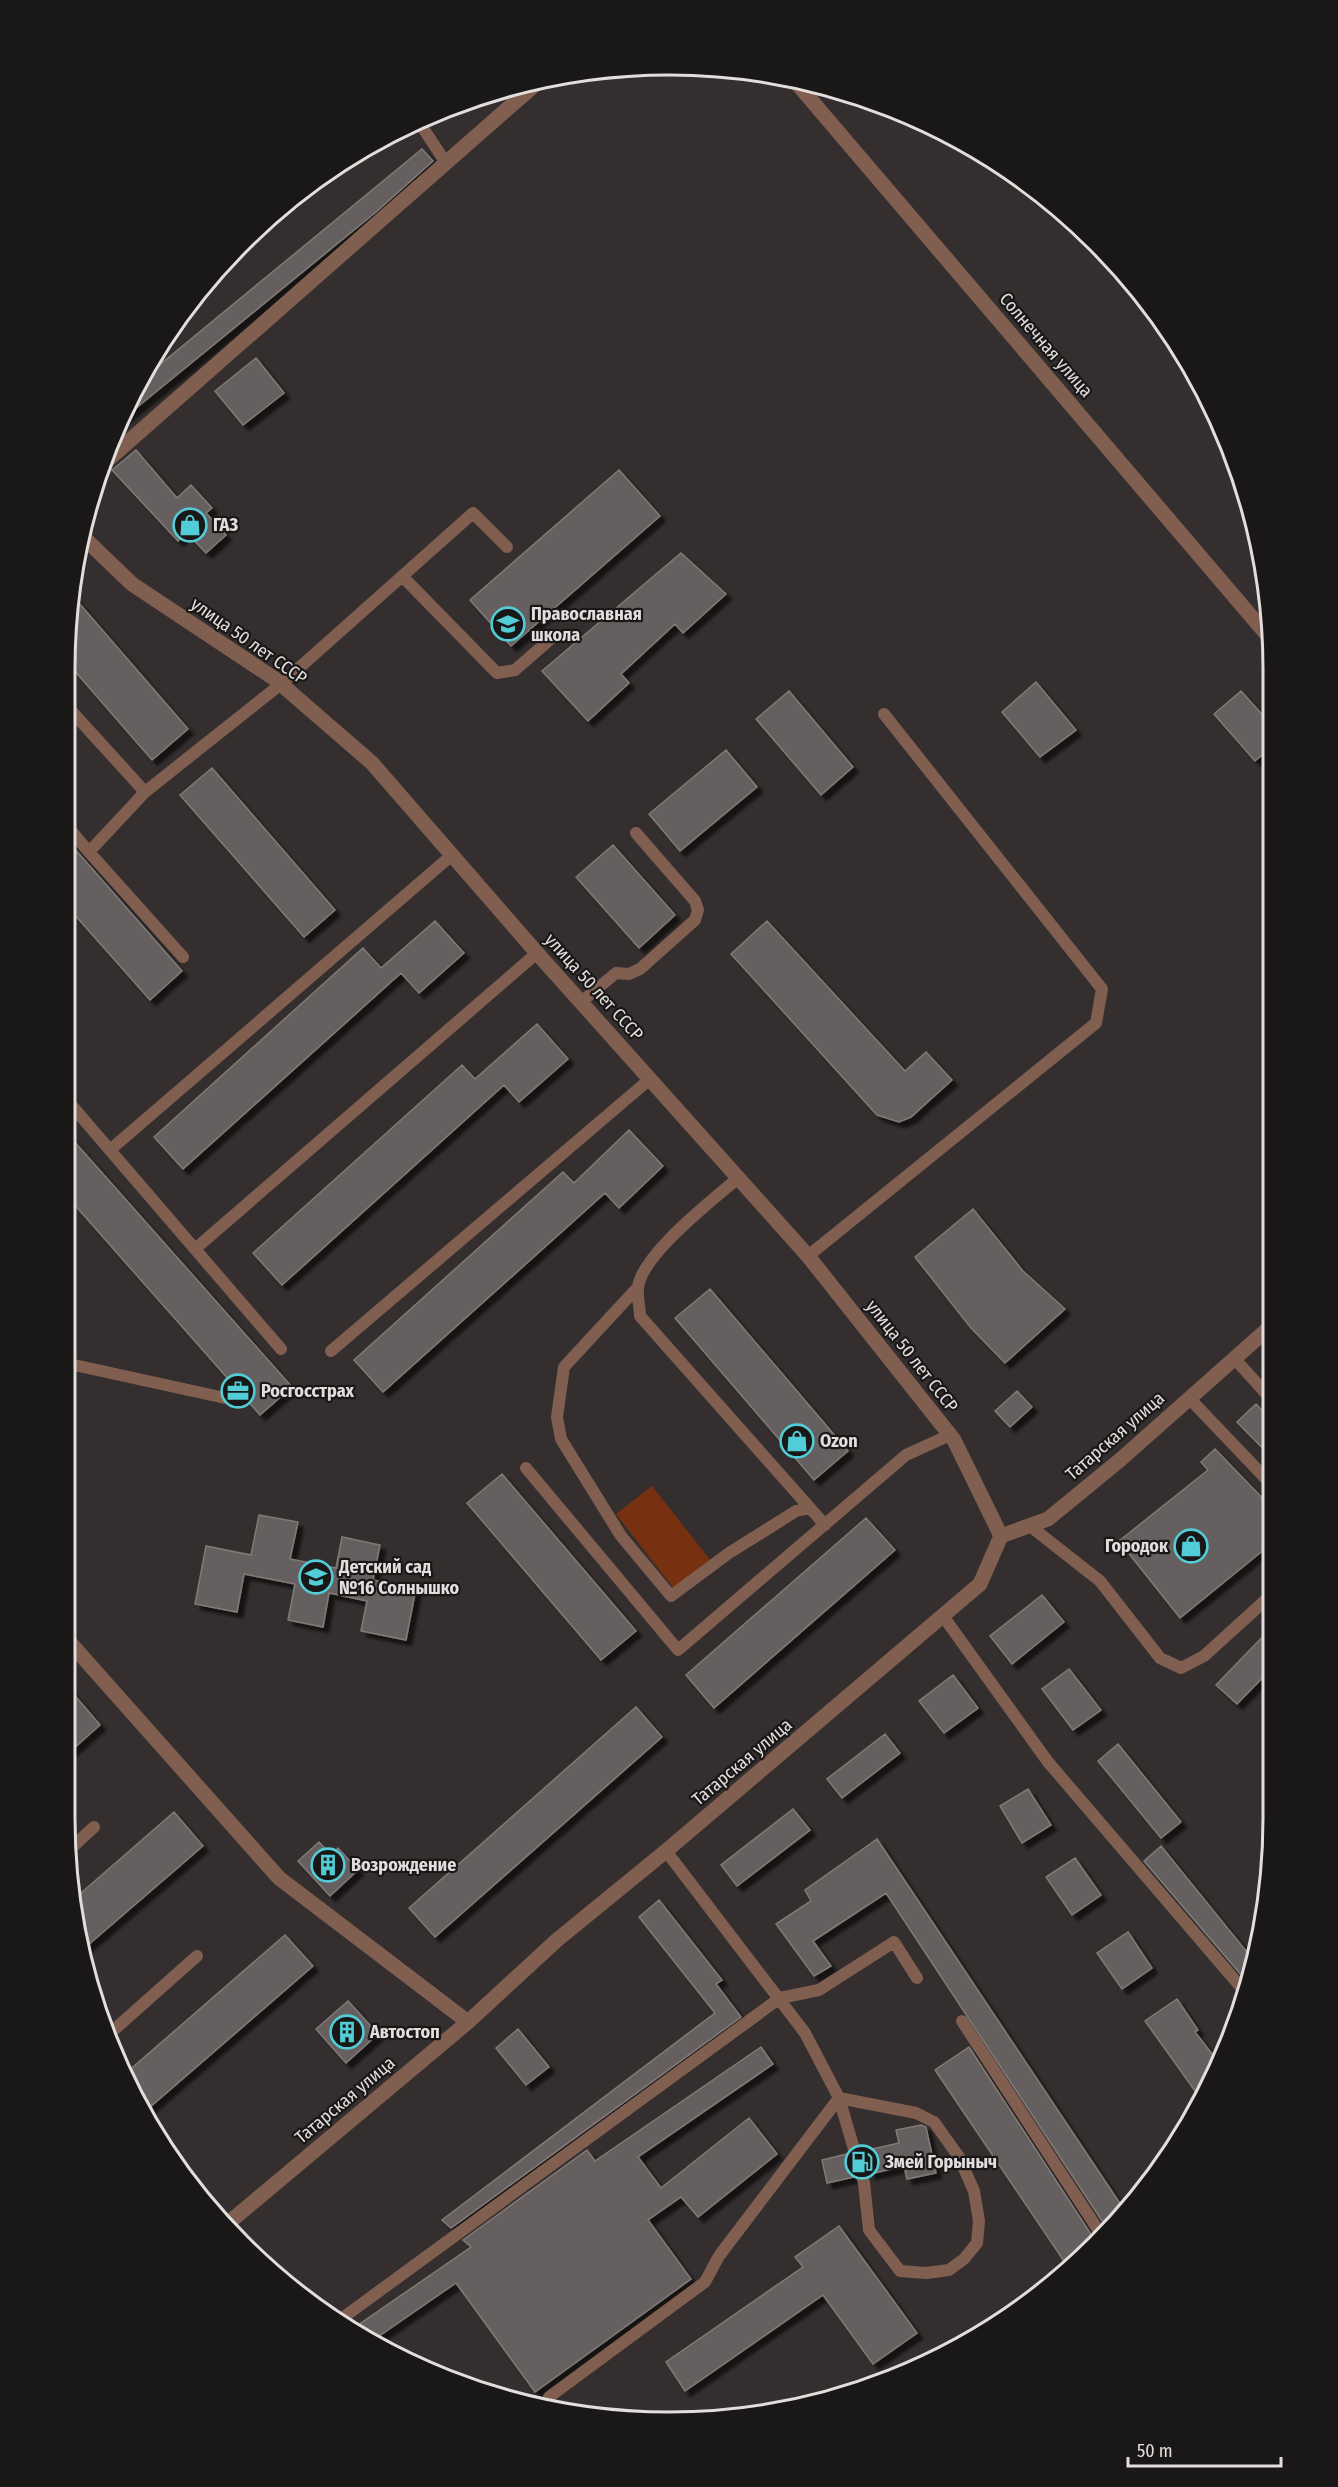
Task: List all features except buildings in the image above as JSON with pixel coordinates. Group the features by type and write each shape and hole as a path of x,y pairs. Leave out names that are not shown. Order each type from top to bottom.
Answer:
{"street":[{"name":"Солнечная улица","path":"803,90 1262,629"},
{"path":"116,454 526,92"},
{"name":"улица 50 лет СССР","path":"89,542 132,584 281,684 372,763 537,953 808,1257 950,1435 1001,1536"},
{"name":"Татарская улица","path":"232,2220 468,2022 557,1940 666,1851 980,1584 1001,1536 1048,1519 1263,1332"},
{"path":"75,1653 279,1878 468,2022"}],"lane":[{"path":"423,128 446,163"},
{"path":"89,852 145,792 281,684 473,513 507,547"},
{"path":"402,576 496,673 515,670 554,636"},
{"path":"808,1257 1096,1023 1102,989 884,714"},
{"path":"75,715 145,792"},
{"path":"581,1002 616,973 629,974 640,969 695,920 698,910 695,901 636,833"},
{"path":"75,836 183,957"},
{"path":"110,1150 452,855"},
{"path":"195,1249 537,953"},
{"path":"331,1352 650,1079"},
{"path":"75,1110 281,1349"},
{"path":"738,1178 677,1230 649,1265 638,1287 564,1366 557,1417 561,1439 621,1536 671,1596 739,1547 796,1511 810,1508"},
{"path":"638,1287 640,1316 825,1525"},
{"path":"1234,1358 1263,1390"},
{"path":"75,1365 225,1398"},
{"path":"1189,1398 1263,1476"},
{"path":"526,1468 678,1650 906,1455 950,1435"},
{"path":"1030,1526 1100,1581 1160,1658 1181,1668 1204,1656 1263,1602"},
{"path":"943,1616 1048,1762 1239,1985"},
{"path":"76,1844 94,1827"},
{"path":"666,1851 805,2032 839,2098 864,2183 869,2230 900,2271 926,2273 949,2270 964,2259 977,2243 979,2221 974,2192 959,2157 934,2122 916,2113 839,2098"},
{"path":"345,2316 780,1998 819,1990 894,1942 917,1978"},
{"path":"114,2029 197,1956"},
{"path":"962,2020 1098,2229"},
{"path":"549,2397 705,2282 719,2256 839,2098"}],"shaded area":[{"path":"652,1486 711,1561 675,1590 616,1514"}],"place":[{"name":"ГАЗ","path":"190,525"},
{"name":"Православная школа","path":"508,624"},
{"name":"Росгосстрах","path":"238,1391"},
{"name":"Ozon","path":"797,1441"},
{"name":"Городок","path":"1191,1546"},
{"name":"Детский сад №16 Солнышко","path":"316,1577"},
{"name":"Возрождение","path":"328,1865"},
{"name":"Автостоп","path":"347,2032"},
{"name":"Змей Горыныч","path":"862,2162"}]}
